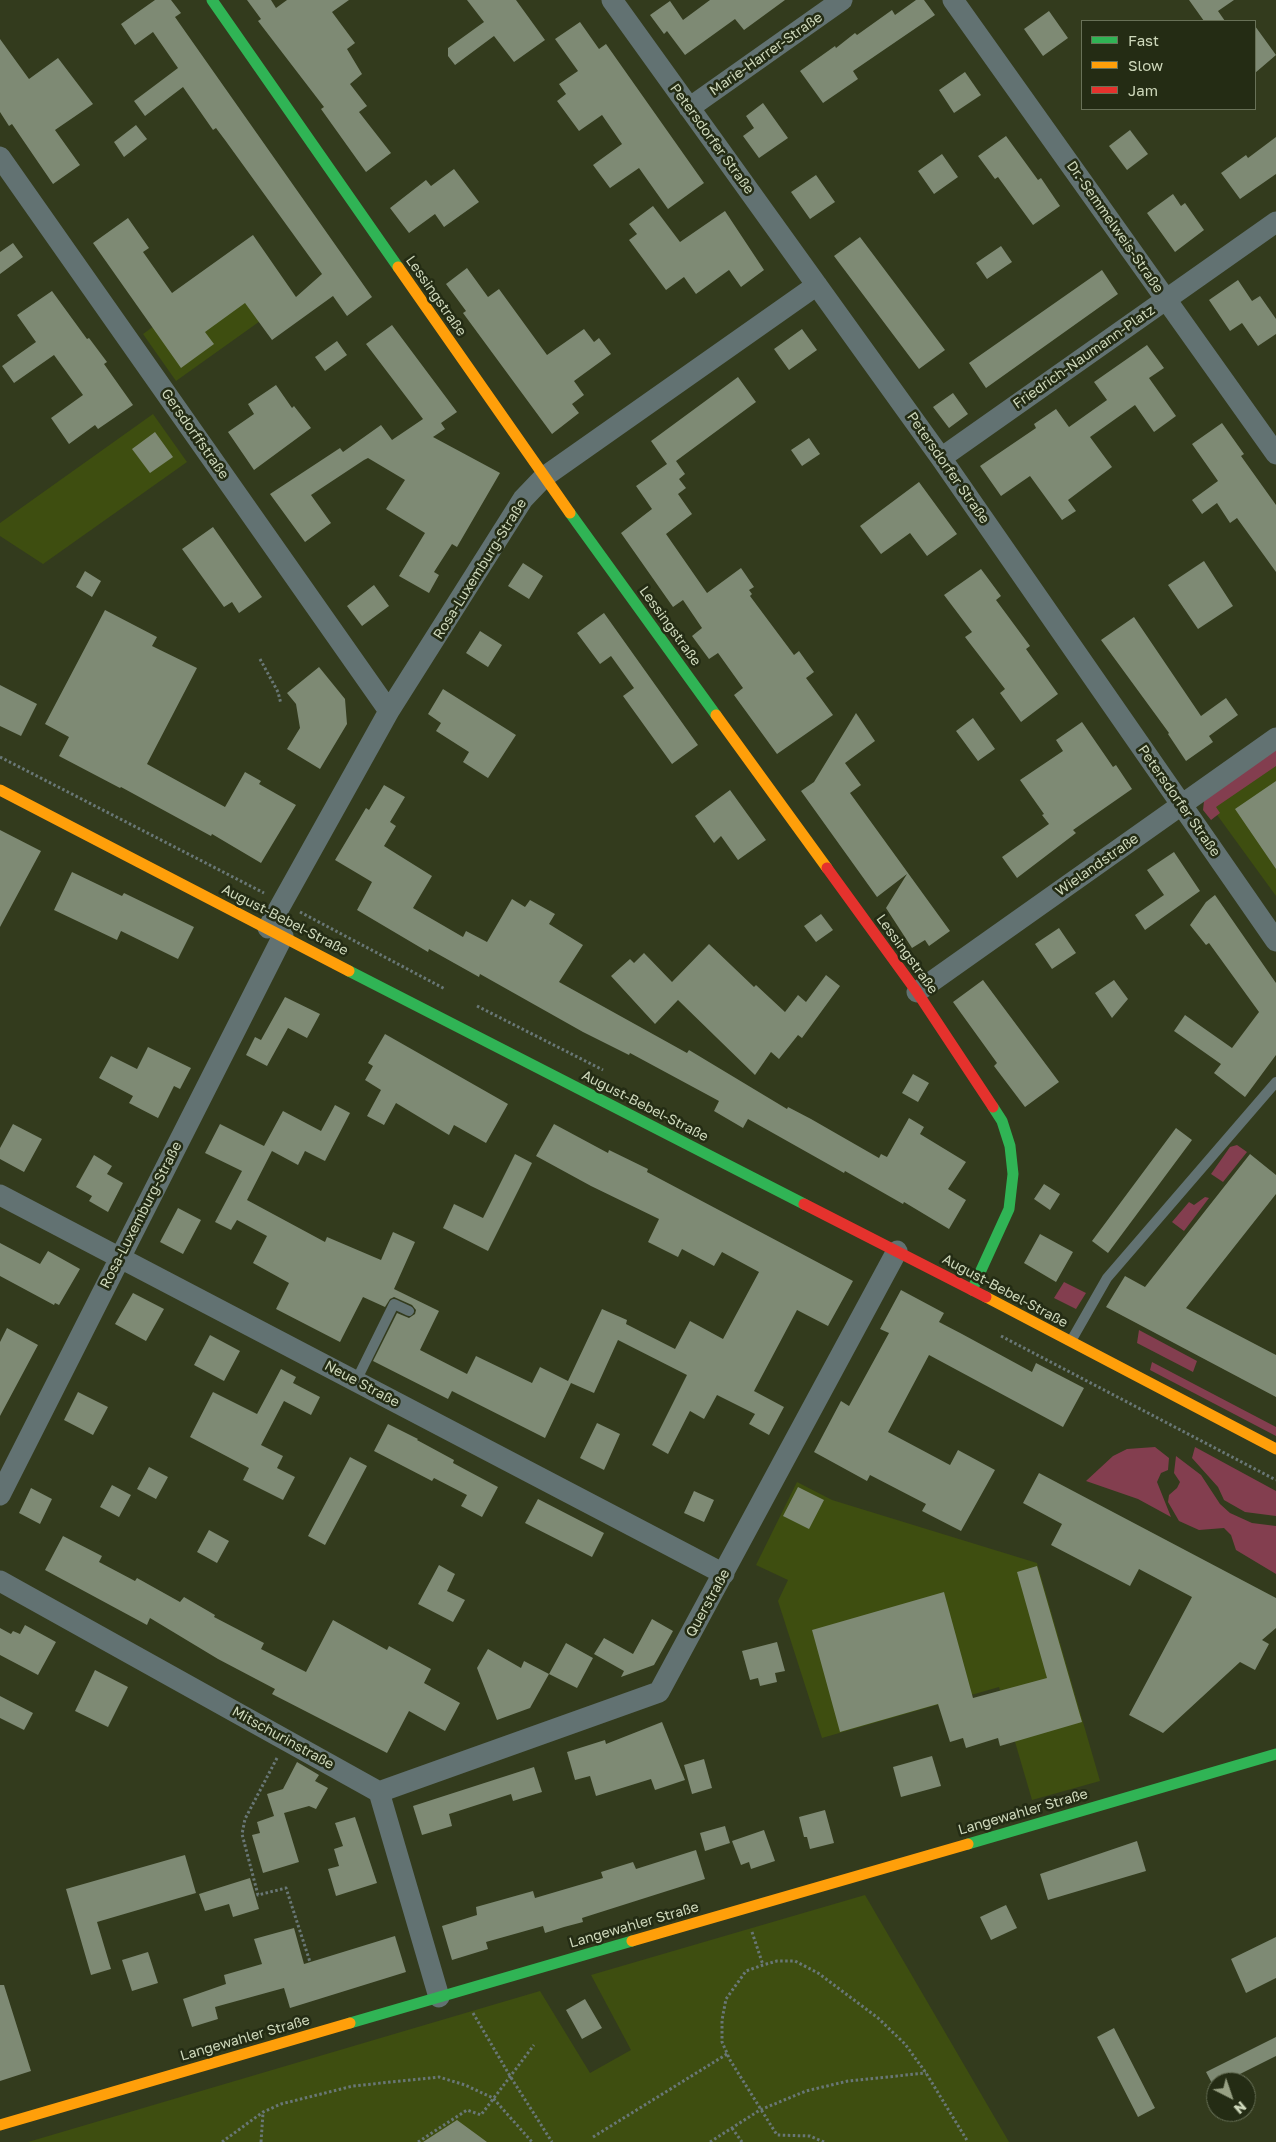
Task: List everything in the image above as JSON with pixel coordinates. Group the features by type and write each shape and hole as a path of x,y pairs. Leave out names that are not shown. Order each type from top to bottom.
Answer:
{"street":[{"name":"Lessingstraße","path":"212,0 544,477 917,992 1002,1121 1010,1146 1013,1174 1009,1209 972,1290"},
{"name":"Petersdorfer Straße","path":"612,0 941,458 1276,941"},
{"name":"Marie-Harrer-Straße","path":"689,108 842,0"},
{"name":"Dr.-Semmelweis-Straße","path":"953,0 1276,454"},
{"name":"Gersdorffstraße","path":"0,157 389,711"},
{"name":"Friedrich-Naumann-Platz","path":"941,458 1276,222"},
{"name":"Rosa-Luxemburg-Straße","path":"0,1495 120,1258 276,932 281,902 389,711 522,499 544,477 817,285"},
{"name":"Wielandstraße","path":"917,992 1276,738"},
{"name":"August-Bebel-Straße","path":"0,790 897,1251 1276,1449"},
{"name":"Neue Straße","path":"0,1194 724,1574"},
{"name":"Querstraße","path":"379,1792 659,1692 897,1251"},
{"name":"Mitschurinstraße","path":"0,1581 379,1792"},
{"name":"Langewahler Straße","path":"0,2125 1275,1756"},
{"path":"379,1792 439,1997"}],"lane":[{"path":"1071,1342 1107,1278 1276,1082"},
{"path":"356,1381 394,1304 409,1311"}],"path":[{"path":"260,659 278,692 281,704"},
{"path":"0,757 281,902"},
{"path":"287,1740 245,1819 242,1834 258,1895 286,1888 310,1962"},
{"path":"749,1925 763,1965"},
{"path":"824,2142 810,2136 777,2135 760,2110 722,2042 722,2020 726,1999 746,1972 763,1965 777,1961 795,1961 818,1973 878,2018 905,2044 926,2073 968,2142"},
{"path":"470,2008 552,2142"},
{"path":"418,2142 467,2110 481,2115 534,2045"},
{"path":"592,2137 727,2054"},
{"path":"710,2142 760,2110 806,2091 848,2082 926,2073"},
{"path":"222,2142 263,2112 281,2104 353,2086 439,2078 465,2085 493,2098 532,2142"},
{"path":"261,2142 263,2112"},
{"path":"732,2128 742,2142"}],"shaded area":[{"path":"243,262 277,309 176,381 143,334"},
{"path":"153,414 187,462 43,564 0,536 0,523"},
{"path":"1276,746 1276,766 1216,807 1220,813 1211,820 1203,810 1204,801"},
{"path":"1276,762 1276,896 1212,808"},
{"path":"1237,1145 1247,1152 1223,1182 1211,1174 1230,1147"},
{"path":"1205,1197 1209,1198 1184,1231 1172,1222 1189,1202 1194,1205"},
{"path":"1064,1282 1086,1293 1076,1309 1054,1298"},
{"path":"1139,1330 1197,1361 1193,1372 1137,1343"},
{"path":"1152,1362 1276,1427 1276,1436 1150,1370"},
{"path":"1155,1447 1169,1458 1168,1470 1161,1473 1157,1482 1171,1517 1138,1499 1086,1481 1113,1456 1127,1449"},
{"path":"1195,1447 1276,1491 1276,1516 1245,1512 1224,1500 1218,1487 1192,1458"},
{"path":"1176,1456 1201,1475 1220,1504 1230,1513 1252,1523 1276,1526 1276,1574 1236,1550 1231,1535 1224,1528 1199,1530 1179,1521 1168,1502 1169,1495 1177,1488 1180,1482 1174,1473"},
{"path":"797,1482 832,1500 1037,1563 1100,1781 1032,1800 999,1687 822,1738 778,1601 788,1580 756,1565"},
{"path":"865,1895 1009,2142 28,2142 540,1991 590,2073 631,2050 591,1975"}],"building":[{"path":"155,0 171,0 181,13 175,17 372,297 347,316 333,296 272,340 245,303 205,332 214,344 181,368 93,243 128,218 149,248 143,252 172,293 253,235 296,297 322,274 225,140 216,128 213,130 183,87 145,116 134,101 178,68 153,32 135,45 121,24"},
{"path":"247,0 271,0 276,8 287,0 349,0 332,12 355,43 347,49 362,74 350,84 367,106 359,112 391,153 366,172 321,109 324,107 258,21 261,19"},
{"path":"467,0 516,0 545,40 514,62 494,36 455,65 448,56 448,48 484,22"},
{"path":"710,0 785,0 744,30 735,19 685,55 667,31 664,34 650,15 670,1 683,20"},
{"path":"916,0 924,0 935,15 853,71 858,79 823,103 800,71 892,10 895,15"},
{"path":"1189,0 1234,0 1218,11 1224,20 1203,20"},
{"path":"1049,11 1068,38 1043,56 1024,29"},
{"path":"580,22 599,49 606,44 704,183 668,209 639,168 610,188 593,165 622,144 602,115 579,131 557,101 566,94 559,84 578,71 555,39"},
{"path":"1256,27 1276,55 1256,72"},
{"path":"0,39 29,79 58,58 93,104 55,130 80,165 53,184 12,124 9,126 0,112"},
{"path":"965,72 981,95 954,113 939,90"},
{"path":"763,103 788,138 759,158 743,136 754,128 746,116"},
{"path":"136,125 147,139 124,157 114,142"},
{"path":"1130,130 1148,154 1127,170 1109,146"},
{"path":"1006,136 1038,180 1041,178 1060,206 1033,225 998,177 995,179 978,156"},
{"path":"1276,137 1276,174 1240,199 1221,173 1246,155 1248,158"},
{"path":"942,154 958,177 934,194 918,171"},
{"path":"454,169 479,202 444,227 435,214 409,233 390,208 426,180 431,186"},
{"path":"816,175 835,202 810,219 791,192"},
{"path":"1173,194 1181,206 1185,203 1204,230 1175,252 1147,213"},
{"path":"653,206 680,242 725,211 764,270 741,287 729,270 696,294 684,277 666,290 629,240 637,234 629,224"},
{"path":"860,237 945,350 919,369 834,256"},
{"path":"13,243 23,257 0,274 0,252"},
{"path":"1001,246 1012,262 987,279 976,263"},
{"path":"467,268 488,297 499,289 547,355 584,329 594,342 599,338 611,354 574,381 584,395 572,404 579,413 552,434 463,313 466,311 446,284"},
{"path":"1102,270 1118,294 986,388 969,363"},
{"path":"1238,280 1252,301 1260,296 1276,319 1276,334 1258,346 1242,323 1230,331 1209,300"},
{"path":"52,291 87,339 89,338 107,362 104,364 133,405 98,429 95,425 69,444 51,418 83,395 54,355 14,383 2,366 36,342 17,315"},
{"path":"392,325 457,412 441,423 445,429 433,437 500,473 457,547 452,544 434,572 439,575 429,593 399,576 425,533 386,509 405,480 368,458 364,460 311,495 331,523 305,542 270,494 340,448 343,452 381,425 392,440 423,419 366,344"},
{"path":"802,329 817,350 789,370 774,349"},
{"path":"337,341 347,355 325,371 315,357"},
{"path":"1147,345 1164,368 1149,378 1176,416 1154,432 1135,405 1090,437 1112,467 1068,500 1076,511 1062,520 1030,476 1001,496 980,466 1036,428 1034,424 1056,409 1069,427 1107,400 1094,382"},
{"path":"738,377 756,402 676,461 685,474 679,479 686,488 678,494 692,514 666,534 707,593 741,568 754,587 749,590 752,594 750,596 794,655 799,651 814,672 806,678 833,715 777,754 734,695 743,688 718,653 709,659 692,636 702,628 683,600 673,607 621,533 652,509 636,486 667,464 651,441"},
{"path":"276,385 292,408 294,406 311,428 254,470 228,432 254,414 248,404"},
{"path":"953,393 968,414 949,428 933,407"},
{"path":"1222,423 1244,454 1241,456 1276,505 1276,572 1237,518 1230,523 1217,503 1202,514 1192,500 1218,481 1192,444"},
{"path":"155,432 173,457 150,473 132,449"},
{"path":"809,438 820,454 802,466 791,450"},
{"path":"919,482 957,534 927,556 910,533 881,554 860,526"},
{"path":"213,527 262,597 239,613 232,602 224,607 182,549"},
{"path":"1204,561 1233,606 1198,629 1168,585"},
{"path":"523,563 543,576 529,599 508,586"},
{"path":"981,569 1001,596 996,600 1030,646 1026,649 1058,694 1021,722 1000,693 1005,689 965,637 972,632 944,595"},
{"path":"85,571 101,581 92,597 76,587"},
{"path":"374,585 389,606 362,626 347,606"},
{"path":"105,610 157,637 152,646 197,668 147,764 225,807 245,772 261,781 259,784 296,805 261,863 212,834 211,836 59,756 69,737 45,724"},
{"path":"604,613 698,745 672,764 623,696 634,688 611,656 600,664 577,633"},
{"path":"1134,617 1201,716 1226,698 1238,715 1209,736 1213,742 1186,761 1169,733 1101,640"},
{"path":"480,631 502,645 488,667 466,653"},
{"path":"319,667 345,699 347,724 320,769 287,749 300,728 296,704 287,693"},
{"path":"0,685 37,704 21,736 0,726"},
{"path":"443,689 516,735 488,778 463,762 469,752 436,731 441,723 428,714"},
{"path":"856,713 875,741 845,763 861,785 850,793 950,931 929,946 925,940 912,948 886,908 907,874 877,897 801,791 814,782"},
{"path":"973,718 995,749 978,761 956,731"},
{"path":"1082,722 1113,767 1116,765 1132,789 1073,830 1076,833 1017,878 1002,857 1049,824 1020,780 1063,751 1056,740"},
{"path":"1276,781 1276,869 1235,809"},
{"path":"384,785 405,797 390,822 396,826 384,846 432,876 413,908 463,937 466,931 487,942 512,899 525,907 530,900 555,914 549,924 583,945 559,982 687,1053 689,1050 787,1109 788,1107 811,1119 879,1158 881,1154 887,1157 909,1118 924,1127 920,1134 966,1162 948,1189 966,1200 949,1229 904,1202 903,1204 845,1171 844,1173 748,1119 743,1128 714,1111 719,1101 630,1053 629,1055 583,1032 480,974 479,977 429,949 428,952 357,910 372,882 335,860 366,808 369,810"},
{"path":"730,790 766,840 738,860 721,836 714,843 695,816"},
{"path":"0,830 41,851 0,927"},
{"path":"1174,852 1200,891 1145,930 1135,915 1164,895 1147,870"},
{"path":"72,872 122,896 124,893 194,927 178,959 121,931 117,940 54,910"},
{"path":"1215,895 1276,983 1276,1055 1245,1097 1214,1073 1221,1064 1174,1031 1185,1015 1232,1048 1259,1012 1209,943 1206,945 1190,925 1206,902"},
{"path":"821,914 833,930 816,942 804,926"},
{"path":"1059,928 1076,953 1052,969 1035,944"},
{"path":"709,944 754,987 756,985 785,1012 798,995 806,1002 826,975 840,986 802,1038 798,1035 779,1059 771,1052 755,1075 678,1000 655,1024 611,976 630,959 634,963 644,953 672,982"},
{"path":"983,980 1059,1082 1025,1107 994,1066 997,1063 953,1002"},
{"path":"1114,980 1128,999 1112,1018 1095,993"},
{"path":"285,997 320,1014 307,1038 288,1028 267,1066 246,1055 255,1037 261,1040"},
{"path":"385,1034 508,1104 486,1143 454,1125 449,1135 396,1103 384,1125 367,1116 381,1090 365,1080 373,1066 368,1063"},
{"path":"148,1047 191,1068 180,1089 174,1086 158,1118 129,1103 133,1096 99,1078 111,1056 137,1069"},
{"path":"913,1074 929,1083 918,1102 902,1093"},
{"path":"335,1105 350,1113 325,1161 305,1151 298,1165 272,1151 247,1200 325,1242 327,1237 381,1260 393,1232 415,1242 394,1289 439,1311 420,1350 467,1374 476,1356 532,1383 540,1367 568,1381 602,1309 627,1320 626,1324 675,1349 690,1321 723,1339 759,1272 722,1252 714,1266 682,1249 678,1257 648,1242 659,1219 591,1186 536,1156 554,1124 608,1153 609,1150 648,1169 647,1172 853,1281 828,1326 797,1310 754,1391 784,1407 769,1435 749,1424 755,1414 717,1395 704,1419 690,1411 668,1454 652,1445 687,1375 618,1340 594,1393 571,1383 545,1438 452,1391 448,1399 373,1361 397,1313 409,1318 415,1314 416,1310 412,1305 394,1297 390,1299 385,1307 363,1297 340,1342 276,1309 289,1283 253,1263 267,1236 237,1220 231,1230 215,1222 242,1171 205,1153 220,1124 264,1146 283,1111 321,1131"},
{"path":"13,1124 42,1139 24,1172 0,1159 0,1148"},
{"path":"1176,1128 1192,1140 1108,1253 1092,1241"},
{"path":"515,1154 532,1163 488,1251 443,1228 454,1204 483,1218"},
{"path":"1250,1154 1276,1175 1276,1194 1186,1308 1276,1355 1276,1397 1106,1307 1125,1276 1145,1287"},
{"path":"94,1155 112,1166 107,1174 123,1183 108,1212 89,1201 92,1196 76,1187"},
{"path":"1044,1184 1060,1194 1050,1210 1034,1199"},
{"path":"178,1208 201,1220 183,1254 160,1242"},
{"path":"1040,1234 1073,1252 1056,1282 1024,1263"},
{"path":"0,1243 40,1264 48,1251 80,1269 59,1305 55,1303 54,1305 0,1276"},
{"path":"901,1290 944,1313 939,1322 1032,1372 1036,1363 1084,1388 1063,1427 929,1355 888,1432 950,1465 958,1450 995,1470 961,1531 922,1511 926,1504 870,1475 867,1481 814,1452 841,1401 849,1406 889,1333 880,1329"},
{"path":"133,1293 164,1309 146,1341 115,1324"},
{"path":"7,1328 38,1345 0,1416 0,1342"},
{"path":"210,1335 240,1351 224,1381 194,1365"},
{"path":"281,1369 296,1377 293,1383 320,1397 311,1415 284,1401 261,1445 283,1456 277,1468 295,1477 283,1500 243,1480 249,1468 190,1437 213,1392 257,1414"},
{"path":"78,1392 108,1407 93,1435 64,1420"},
{"path":"597,1423 620,1434 604,1470 580,1458"},
{"path":"388,1424 418,1439 454,1460 453,1463 498,1487 482,1517 461,1506 467,1495 434,1478 432,1481 374,1451"},
{"path":"350,1457 367,1466 325,1545 308,1536"},
{"path":"149,1467 168,1477 156,1499 137,1489"},
{"path":"1039,1473 1276,1598 1276,1628 1262,1640 1269,1644 1255,1670 1240,1662 1163,1733 1129,1715 1192,1597 1139,1569 1130,1586 1051,1545 1062,1524 1023,1503"},
{"path":"112,1485 131,1495 119,1517 100,1507"},
{"path":"798,1487 824,1500 809,1529 783,1516"},
{"path":"31,1488 52,1499 40,1524 19,1513"},
{"path":"694,1491 714,1500 704,1522 684,1513"},
{"path":"538,1499 604,1533 592,1557 525,1523"},
{"path":"209,1530 229,1541 217,1563 197,1552"},
{"path":"63,1536 102,1556 99,1562 135,1581 137,1578 180,1602 184,1597 215,1615 214,1617 264,1643 261,1649 306,1672 333,1620 387,1650 389,1646 431,1669 424,1683 460,1703 445,1731 409,1711 387,1753 272,1694 275,1689 218,1659 150,1618 147,1625 45,1570"},
{"path":"439,1565 455,1574 447,1591 465,1600 453,1622 418,1604"},
{"path":"1037,1566 1082,1722 1000,1746 998,1738 966,1748 963,1738 950,1742 938,1704 840,1732 812,1630 944,1592 973,1698 1047,1678 1017,1572"},
{"path":"652,1619 673,1631 654,1665 621,1677 624,1671 594,1654 604,1638 633,1654"},
{"path":"25,1625 56,1642 38,1675 0,1655 0,1628 11,1634 13,1631 20,1634"},
{"path":"777,1642 785,1671 775,1673 777,1682 760,1686 758,1678 750,1680 742,1651"},
{"path":"566,1643 593,1658 577,1688 549,1674"},
{"path":"488,1649 521,1668 524,1661 549,1674 530,1708 497,1720 477,1668"},
{"path":"95,1670 128,1687 108,1727 75,1711"},
{"path":"0,1696 33,1713 24,1730 0,1718"},
{"path":"662,1722 685,1780 655,1790 651,1779 596,1796 590,1776 575,1780 567,1752 605,1740 606,1744"},
{"path":"932,1756 941,1786 901,1797 893,1767"},
{"path":"704,1759 712,1788 692,1794 684,1765"},
{"path":"297,1762 319,1775 315,1781 328,1788 316,1809 309,1806 284,1813 299,1862 263,1873 252,1835 260,1833 257,1822 274,1816 267,1794 283,1789"},
{"path":"534,1767 542,1792 513,1801 511,1794 449,1814 452,1826 422,1835 413,1806"},
{"path":"825,1810 834,1843 810,1849 807,1837 804,1837 799,1817"},
{"path":"355,1817 377,1883 336,1896 328,1869 339,1866 334,1849 343,1846 335,1823"},
{"path":"725,1826 730,1843 705,1851 700,1833"},
{"path":"764,1830 775,1861 751,1869 749,1862 741,1865 732,1841"},
{"path":"1137,1841 1146,1871 1048,1900 1040,1874"},
{"path":"696,1850 705,1879 582,1918 583,1922 545,1933 543,1926 486,1942 488,1949 452,1960 442,1926 477,1915 476,1907 533,1891 535,1898 603,1878 601,1872 633,1862 636,1869"},
{"path":"185,1855 196,1893 97,1922 111,1969 91,1975 66,1889"},
{"path":"250,1878 259,1909 233,1917 229,1904 205,1911 199,1894"},
{"path":"1006,1905 1017,1928 991,1940 980,1917"},
{"path":"294,1928 304,1964 395,1936 406,1972 290,2008 284,1988 215,2007 218,2019 192,2027 183,1999 226,1984 224,1975 262,1964 254,1939"},
{"path":"1276,1937 1276,1978 1246,1993 1231,1959"},
{"path":"148,1952 158,1983 132,1991 122,1960"},
{"path":"0,1985 4,1985 31,2071 0,2081"},
{"path":"585,1999 602,2028 582,2039 566,2010"},
{"path":"1114,2028 1155,2108 1138,2117 1097,2037"},
{"path":"1276,2037 1276,2056 1244,2072 1206,2072"},
{"path":"457,2120 487,2142 423,2142"}],"traffic: fast":[{"path":"212,0 398,267"},
{"path":"570,513 716,715"},
{"path":"349,971 804,1204"},
{"path":"972,1290 1009,1209 1013,1174 1010,1146 1002,1121 993,1107"},
{"path":"968,1844 1276,1754"},
{"path":"350,2023 632,1941"}],"traffic: slow":[{"path":"398,267 570,513"},
{"path":"716,715 827,868"},
{"path":"0,790 349,971"},
{"path":"986,1297 1276,1449"},
{"path":"632,1941 968,1844"},
{"path":"0,2125 350,2023"}],"traffic: jam":[{"path":"827,868 917,992 993,1107"},
{"path":"804,1204 986,1297"}]}
